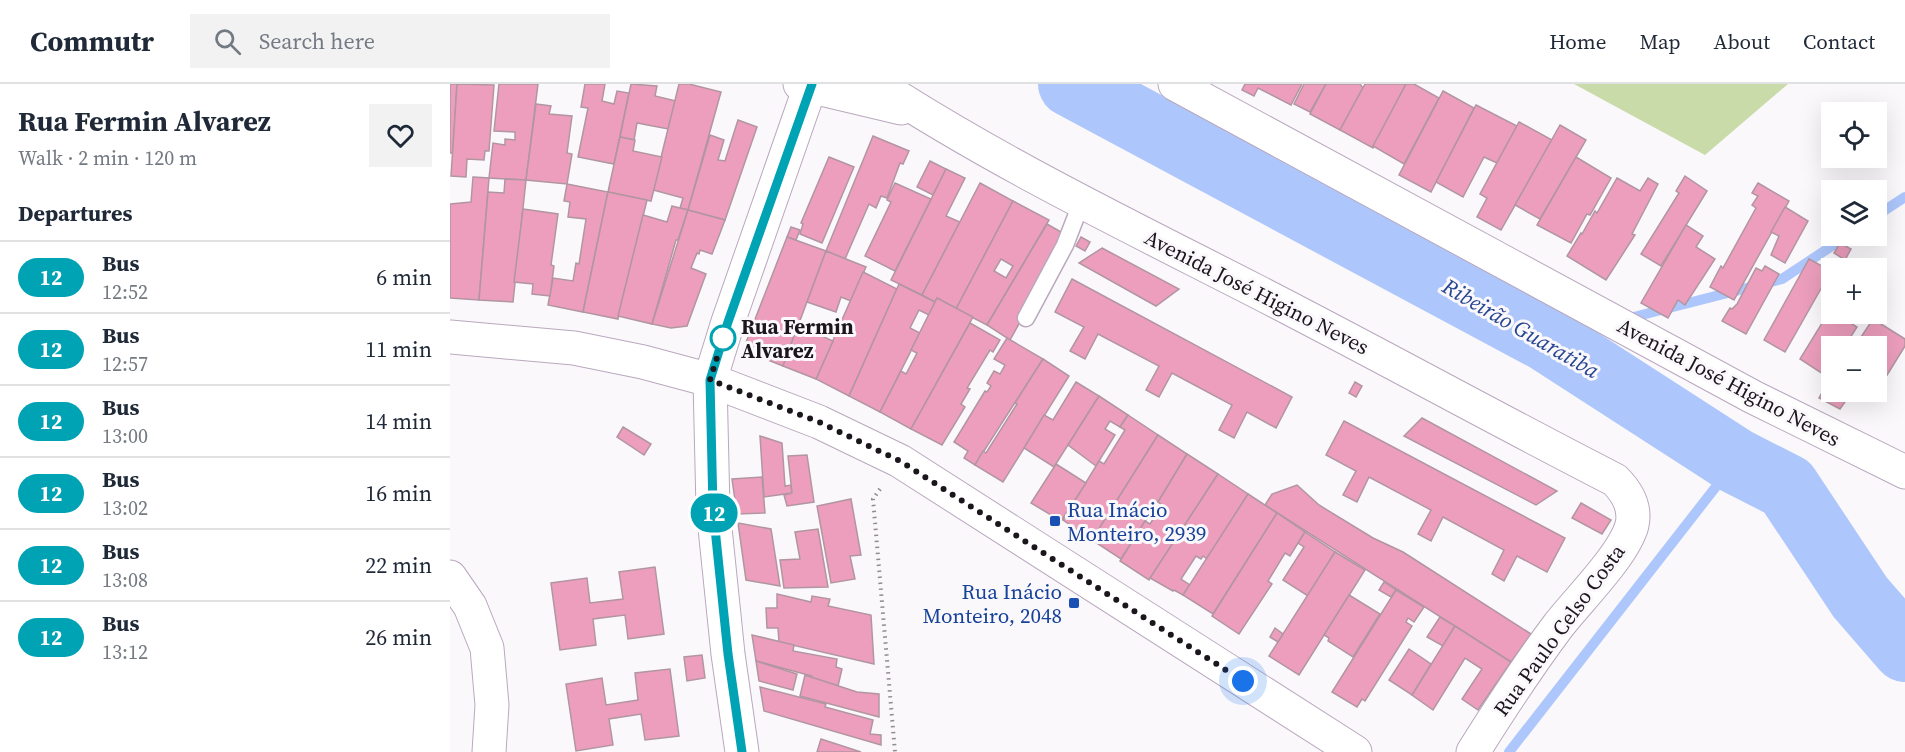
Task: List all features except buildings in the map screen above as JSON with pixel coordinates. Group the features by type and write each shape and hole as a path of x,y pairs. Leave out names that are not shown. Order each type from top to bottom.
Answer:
{"street":[{"name":"Avenida José Higino Neves","path":"877,84 921,112 1082,201 1615,480 1627,492 1631,503"},
{"name":"Avenida José Higino Neves","path":"1175,84 1753,397 1905,472"},
{"path":"742,752 728,654 713,509 710,380 807,85 921,112"},
{"path":"450,338 574,348 643,362 710,380 819,422 900,461 1346,750"},
{"name":"Rua Paulo Celso Costa","path":"1473,752 1558,626 1607,567 1627,537 1633,515 1631,503"},
{"path":"450,577 470,606 487,648 492,705 489,752"}],"lane":[{"path":"1026,318 1065,245 1082,201"}],"path":[{"path":"895,752 873,499 900,461"}],"green space":[{"path":"1574,84 1788,84 1705,155"}],"waterway":[{"name":"Ribeirão Guaratiba","path":"1071,84 1547,339 1736,461 1787,487 1860,597 1905,649"},
{"path":"1887,209 1905,197"},
{"path":"1626,319 1782,279 1832,246"},
{"path":"1547,339 1602,325"},
{"path":"1509,752 1736,461"}],"bus line":[{"name":"12","path":"742,752 728,654 713,509 710,380 728,322 812,84"}],"place":[{"name":"Rua Fermin Alvarez","path":"723,338"},
{"name":"Rua Inácio Monteiro, 2939","path":"1055,521"},
{"name":"Rua Inácio Monteiro, 2048","path":"1074,603"}],"route":[{"path":"723,338 710,380 819,422 900,461 1243,681"}]}
